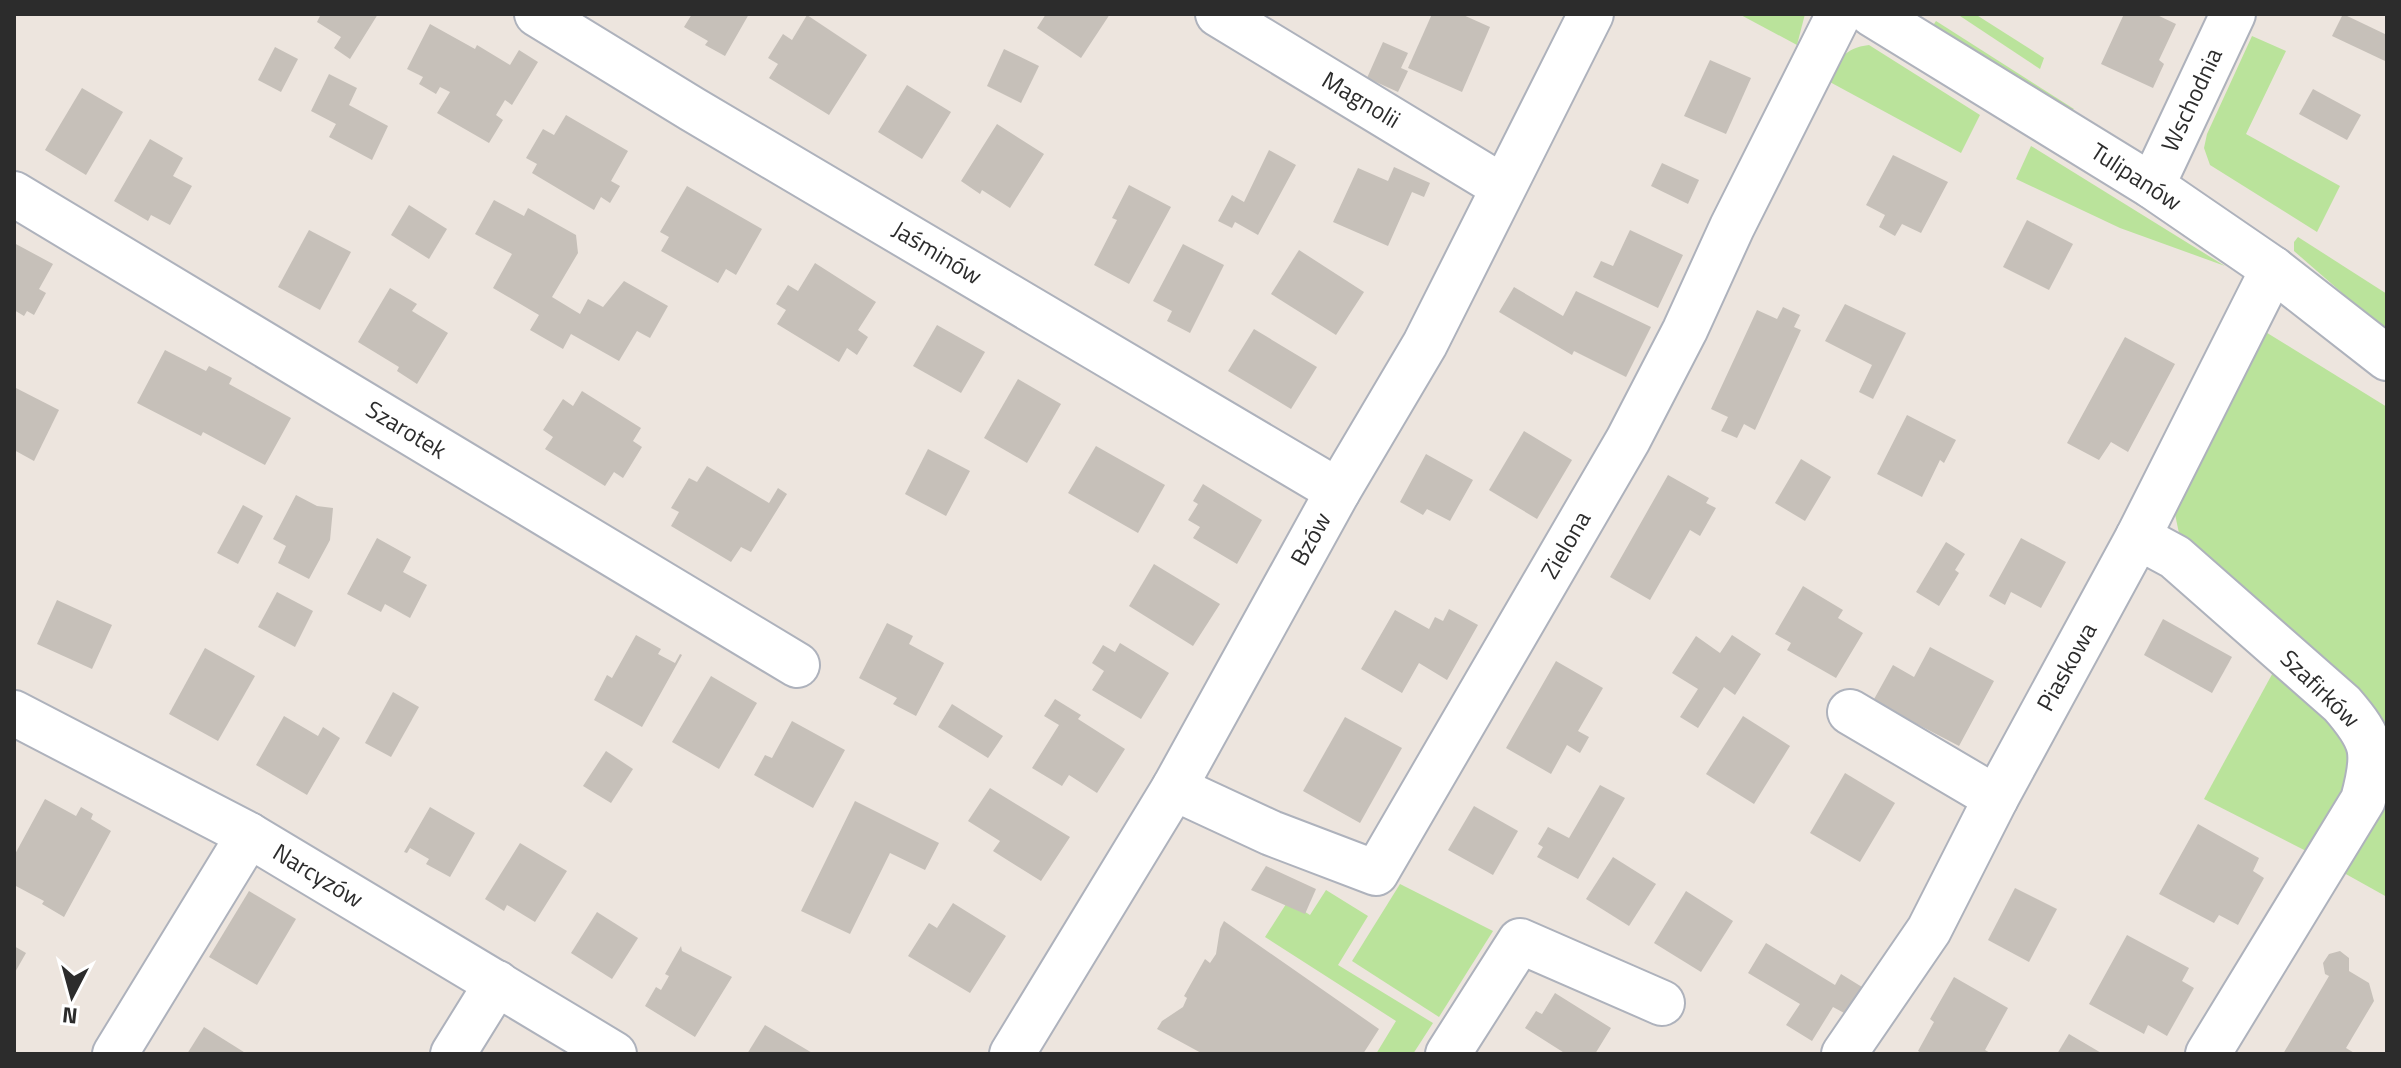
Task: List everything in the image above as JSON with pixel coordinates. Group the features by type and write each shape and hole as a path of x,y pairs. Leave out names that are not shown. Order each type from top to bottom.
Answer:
{"street":[{"name":"Jaśminów","path":"537,14 1338,491"},
{"name":"Magnolii","path":"1218,14 1503,187"},
{"name":"Bzów","path":"1012,1054 1174,788 1338,491 1425,344 1591,14"},
{"name":"Zielona","path":"1174,788 1271,833 1376,873 1628,440 1839,14"},
{"name":"Tulipanów","path":"1872,14 2152,186 2273,269 2387,358"},
{"name":"Wschodnia","path":"2152,186 2233,14"},
{"name":"Szarotek","path":"14,194 797,665"},
{"name":"Piaskowa","path":"1847,1053 1929,930 1996,798 2138,537 2273,269"},
{"name":"Szafirków","path":"2138,537 2175,557 2342,704 2364,730 2371,750 2370,775 2363,800 2208,1054"},
{"path":"1850,712 1996,798"},
{"name":"Narcyzów","path":"19,727 249,835 614,1054"},
{"path":"115,1054 249,835"},
{"path":"1448,1054 1520,941 1662,1003"},
{"path":"453,1054 497,983"}],"green space":[{"path":"1739,14 1805,14 1797,45"},
{"path":"1957,14 1975,14 2044,58 2040,69"},
{"path":"1936,21 2074,109 2064,113 1930,30"},
{"path":"2252,36 2286,51 2246,134 2340,186 2317,232 2210,165 2204,148 2207,134"},
{"path":"1869,45 1980,115 1961,153 1828,81 1848,52"},
{"path":"2031,146 2225,266 2120,228 2016,179"},
{"path":"2298,237 2387,294 2387,332 2294,251 2294,242"},
{"path":"2264,331 2387,407 2387,735 2181,543 2175,514 2184,488"},
{"path":"2276,667 2346,740 2352,769 2347,794 2312,854 2204,799"},
{"path":"2387,791 2387,897 2344,873"},
{"path":"1400,884 1493,931 1439,1017 1352,961"},
{"path":"1326,890 1368,916 1338,965 1433,1023 1413,1054 1376,1054 1396,1021 1265,937 1288,901 1310,915"}],"building":[{"path":"321,14 378,14 350,59 334,48 341,37 317,22"},
{"path":"692,14 749,14 725,56 705,45 708,41 684,27"},
{"path":"1046,14 1110,14 1081,58 1037,28"},
{"path":"1432,14 1461,14 1490,27 1462,92 1408,68"},
{"path":"2124,14 2155,14 2176,24 2159,60 2164,64 2153,88 2101,64"},
{"path":"2343,14 2387,35 2385,61 2332,36"},
{"path":"807,15 867,55 829,115 769,78 778,64 768,58 783,34 792,40"},
{"path":"430,24 475,49 477,45 510,65 519,50 538,62 512,105 505,100 496,115 503,120 489,143 437,113 450,92 440,87 436,94 419,84 423,77 407,69"},
{"path":"1383,42 1408,53 1401,68 1408,71 1398,92 1367,78"},
{"path":"275,47 298,59 281,92 258,80"},
{"path":"1004,49 1039,66 1021,103 987,86"},
{"path":"1710,60 1751,78 1726,134 1684,116"},
{"path":"329,74 357,88 349,105 388,126 372,160 329,137 336,124 311,111"},
{"path":"907,85 951,112 922,159 878,132"},
{"path":"82,88 123,112 86,175 45,150"},
{"path":"2313,89 2361,115 2347,140 2299,114"},
{"path":"566,115 628,151 611,181 620,186 610,203 601,197 594,210 532,173 537,164 526,158 543,129 554,135"},
{"path":"997,124 1044,154 1010,208 961,181"},
{"path":"150,139 183,158 173,176 192,186 170,225 151,215 148,221 114,201"},
{"path":"1269,150 1296,165 1258,235 1235,222 1232,228 1218,221 1232,195 1244,202"},
{"path":"1893,155 1948,182 1921,233 1902,224 1895,236 1879,227 1885,215 1866,205"},
{"path":"1662,163 1699,180 1688,204 1651,186"},
{"path":"1394,167 1430,183 1424,197 1412,192 1388,246 1333,222 1358,168 1388,181"},
{"path":"1129,185 1171,207 1129,284 1094,265 1117,220 1112,218"},
{"path":"687,186 762,229 736,275 726,269 718,283 661,251 669,237 660,232"},
{"path":"494,200 524,216 528,208 576,235 578,253 552,297 580,314 588,299 603,307 624,281 668,306 650,338 637,331 619,361 571,334 563,349 530,330 539,315 493,288 512,254 475,234"},
{"path":"409,205 447,229 429,259 391,235"},
{"path":"2027,220 2073,244 2049,290 2003,267"},
{"path":"309,230 351,252 320,310 278,287"},
{"path":"1630,230 1683,255 1658,308 1593,277 1601,261 1613,266"},
{"path":"14,243 53,264 39,289 46,293 34,315 27,311 24,316 14,310"},
{"path":"1183,244 1224,265 1190,333 1167,321 1172,311 1153,301"},
{"path":"1299,250 1364,292 1336,335 1271,294"},
{"path":"815,263 876,302 858,330 868,337 857,355 847,348 839,362 777,324 786,310 776,304 788,285 798,291"},
{"path":"1514,287 1563,316 1576,291 1651,327 1626,377 1574,351 1572,355 1499,312"},
{"path":"390,288 417,304 412,311 448,333 417,384 397,371 399,367 358,342"},
{"path":"1845,304 1906,333 1873,399 1859,392 1872,365 1825,341"},
{"path":"1783,307 1800,315 1794,327 1801,330 1755,430 1744,424 1737,438 1721,431 1728,417 1711,409 1757,310 1777,319"},
{"path":"937,325 985,352 961,393 913,366"},
{"path":"1254,329 1317,367 1291,409 1228,371"},
{"path":"2125,337 2175,364 2128,452 2111,442 2099,460 2067,443"},
{"path":"165,350 206,371 209,366 232,378 229,384 291,418 265,465 203,432 201,436 137,403"},
{"path":"1018,379 1061,404 1027,463 984,438"},
{"path":"14,387 59,410 34,461 14,450"},
{"path":"582,391 641,428 633,441 642,447 623,478 614,472 605,486 545,449 553,437 543,430 563,399 573,406"},
{"path":"1907,415 1956,440 1944,463 1940,460 1922,497 1877,474"},
{"path":"1524,431 1572,460 1537,519 1489,490"},
{"path":"1096,446 1165,485 1138,533 1068,493"},
{"path":"928,449 970,471 946,516 905,494"},
{"path":"1426,454 1473,480 1450,521 1427,509 1423,515 1400,502"},
{"path":"1801,459 1831,477 1805,521 1775,503"},
{"path":"707,466 769,503 778,488 787,494 751,552 741,547 731,562 671,526 679,512 671,508 689,478 697,482"},
{"path":"1668,475 1709,498 1706,503 1716,508 1700,536 1690,530 1650,600 1610,577"},
{"path":"1203,484 1262,520 1237,564 1193,538 1200,527 1188,520 1198,504 1193,501"},
{"path":"296,495 317,506 333,508 330,540 309,579 278,563 286,546 273,539"},
{"path":"243,505 263,516 238,564 217,553"},
{"path":"377,538 411,557 403,572 427,585 410,618 385,604 381,612 347,594"},
{"path":"2021,538 2066,562 2041,608 2011,592 2005,605 1989,596"},
{"path":"1946,542 1965,554 1955,570 1959,573 1939,606 1916,592"},
{"path":"1154,564 1220,604 1193,646 1129,606"},
{"path":"1803,586 1843,610 1838,618 1863,633 1836,678 1787,650 1791,643 1775,634"},
{"path":"277,592 313,611 295,647 258,627"},
{"path":"57,600 112,625 92,669 37,644"},
{"path":"1449,609 1478,625 1447,680 1419,663 1402,693 1361,669 1395,610 1429,629 1435,617 1443,621"},
{"path":"2163,619 2232,657 2212,693 2144,655"},
{"path":"887,623 913,636 909,644 944,663 916,716 893,704 897,698 859,678"},
{"path":"636,635 661,649 658,654 675,663 682,655 642,727 594,700 607,675 612,678"},
{"path":"1732,635 1761,654 1735,695 1724,687 1698,728 1680,717 1698,689 1672,673 1696,636 1720,653"},
{"path":"1120,643 1169,673 1141,719 1092,690 1104,671 1092,663 1103,645 1115,652"},
{"path":"1930,647 1994,681 1959,746 1873,701 1893,665 1914,677"},
{"path":"205,648 255,676 218,741 169,714"},
{"path":"1556,661 1603,688 1578,731 1589,737 1580,753 1567,745 1551,774 1506,748"},
{"path":"711,676 757,703 719,769 672,742"},
{"path":"393,692 419,707 391,757 365,743"},
{"path":"1055,699 1081,715 1078,719 1125,749 1097,793 1069,775 1062,786 1032,768 1059,725 1044,716"},
{"path":"952,704 1003,736 988,758 938,727"},
{"path":"284,716 318,736 323,727 340,738 307,795 256,765"},
{"path":"1743,716 1790,746 1754,804 1706,774"},
{"path":"1345,717 1402,748 1360,823 1303,791"},
{"path":"792,721 845,750 813,808 754,775 765,755 772,758"},
{"path":"606,751 633,769 611,803 583,786"},
{"path":"1845,773 1895,803 1860,862 1810,833"},
{"path":"1600,785 1625,798 1578,879 1537,857 1543,847 1538,844 1548,827 1569,838"},
{"path":"990,788 1070,837 1041,881 993,851 1000,841 968,821"},
{"path":"45,799 76,816 81,807 93,814 91,819 111,831 64,917 42,904 44,901 14,885 14,856"},
{"path":"855,801 939,843 925,870 890,853 850,934 801,911"},
{"path":"1474,806 1518,831 1493,875 1448,850"},
{"path":"430,807 475,833 450,877 426,864 429,859 410,848 407,853 404,852"},
{"path":"2198,824 2259,858 2253,871 2264,878 2238,925 2219,915 2214,923 2159,894"},
{"path":"520,843 567,871 535,922 507,905 504,911 485,899"},
{"path":"1613,857 1656,884 1629,926 1586,899"},
{"path":"1266,866 1316,889 1305,914 1251,890"},
{"path":"2015,888 2057,909 2029,962 1988,940"},
{"path":"249,891 296,919 257,985 209,957"},
{"path":"1686,891 1733,921 1701,972 1654,943"},
{"path":"953,903 1006,936 970,993 908,956 929,923 937,928"},
{"path":"597,912 638,938 612,979 571,953"},
{"path":"1224,921 1379,1029 1363,1054 1203,1054 1157,1029 1162,1021 1183,1007 1187,998 1184,996 1205,959 1210,963 1216,954"},
{"path":"2127,935 2189,968 2182,981 2194,988 2167,1036 2148,1025 2144,1034 2089,1004"},
{"path":"1766,943 1835,985 1841,974 1862,987 1846,1014 1833,1007 1812,1041 1786,1025 1800,1004 1748,973"},
{"path":"14,946 26,953 14,974"},
{"path":"681,946 682,951 732,977 695,1037 645,1006 656,987 661,990 669,976 665,974"},
{"path":"2340,951 2349,958 2349,971 2369,983 2374,1001 2346,1048 2356,1054 2283,1054 2329,976 2325,974 2323,963 2329,954"},
{"path":"1954,977 2008,1008 1985,1050 1992,1054 1923,1054 1918,1051 1934,1022 1930,1019"},
{"path":"1555,993 1611,1028 1595,1054 1566,1054 1525,1028 1536,1011 1542,1014"},
{"path":"765,1025 814,1054 747,1054"},
{"path":"204,1027 247,1054 187,1054"},
{"path":"2069,1034 2103,1054 2057,1054"}]}
